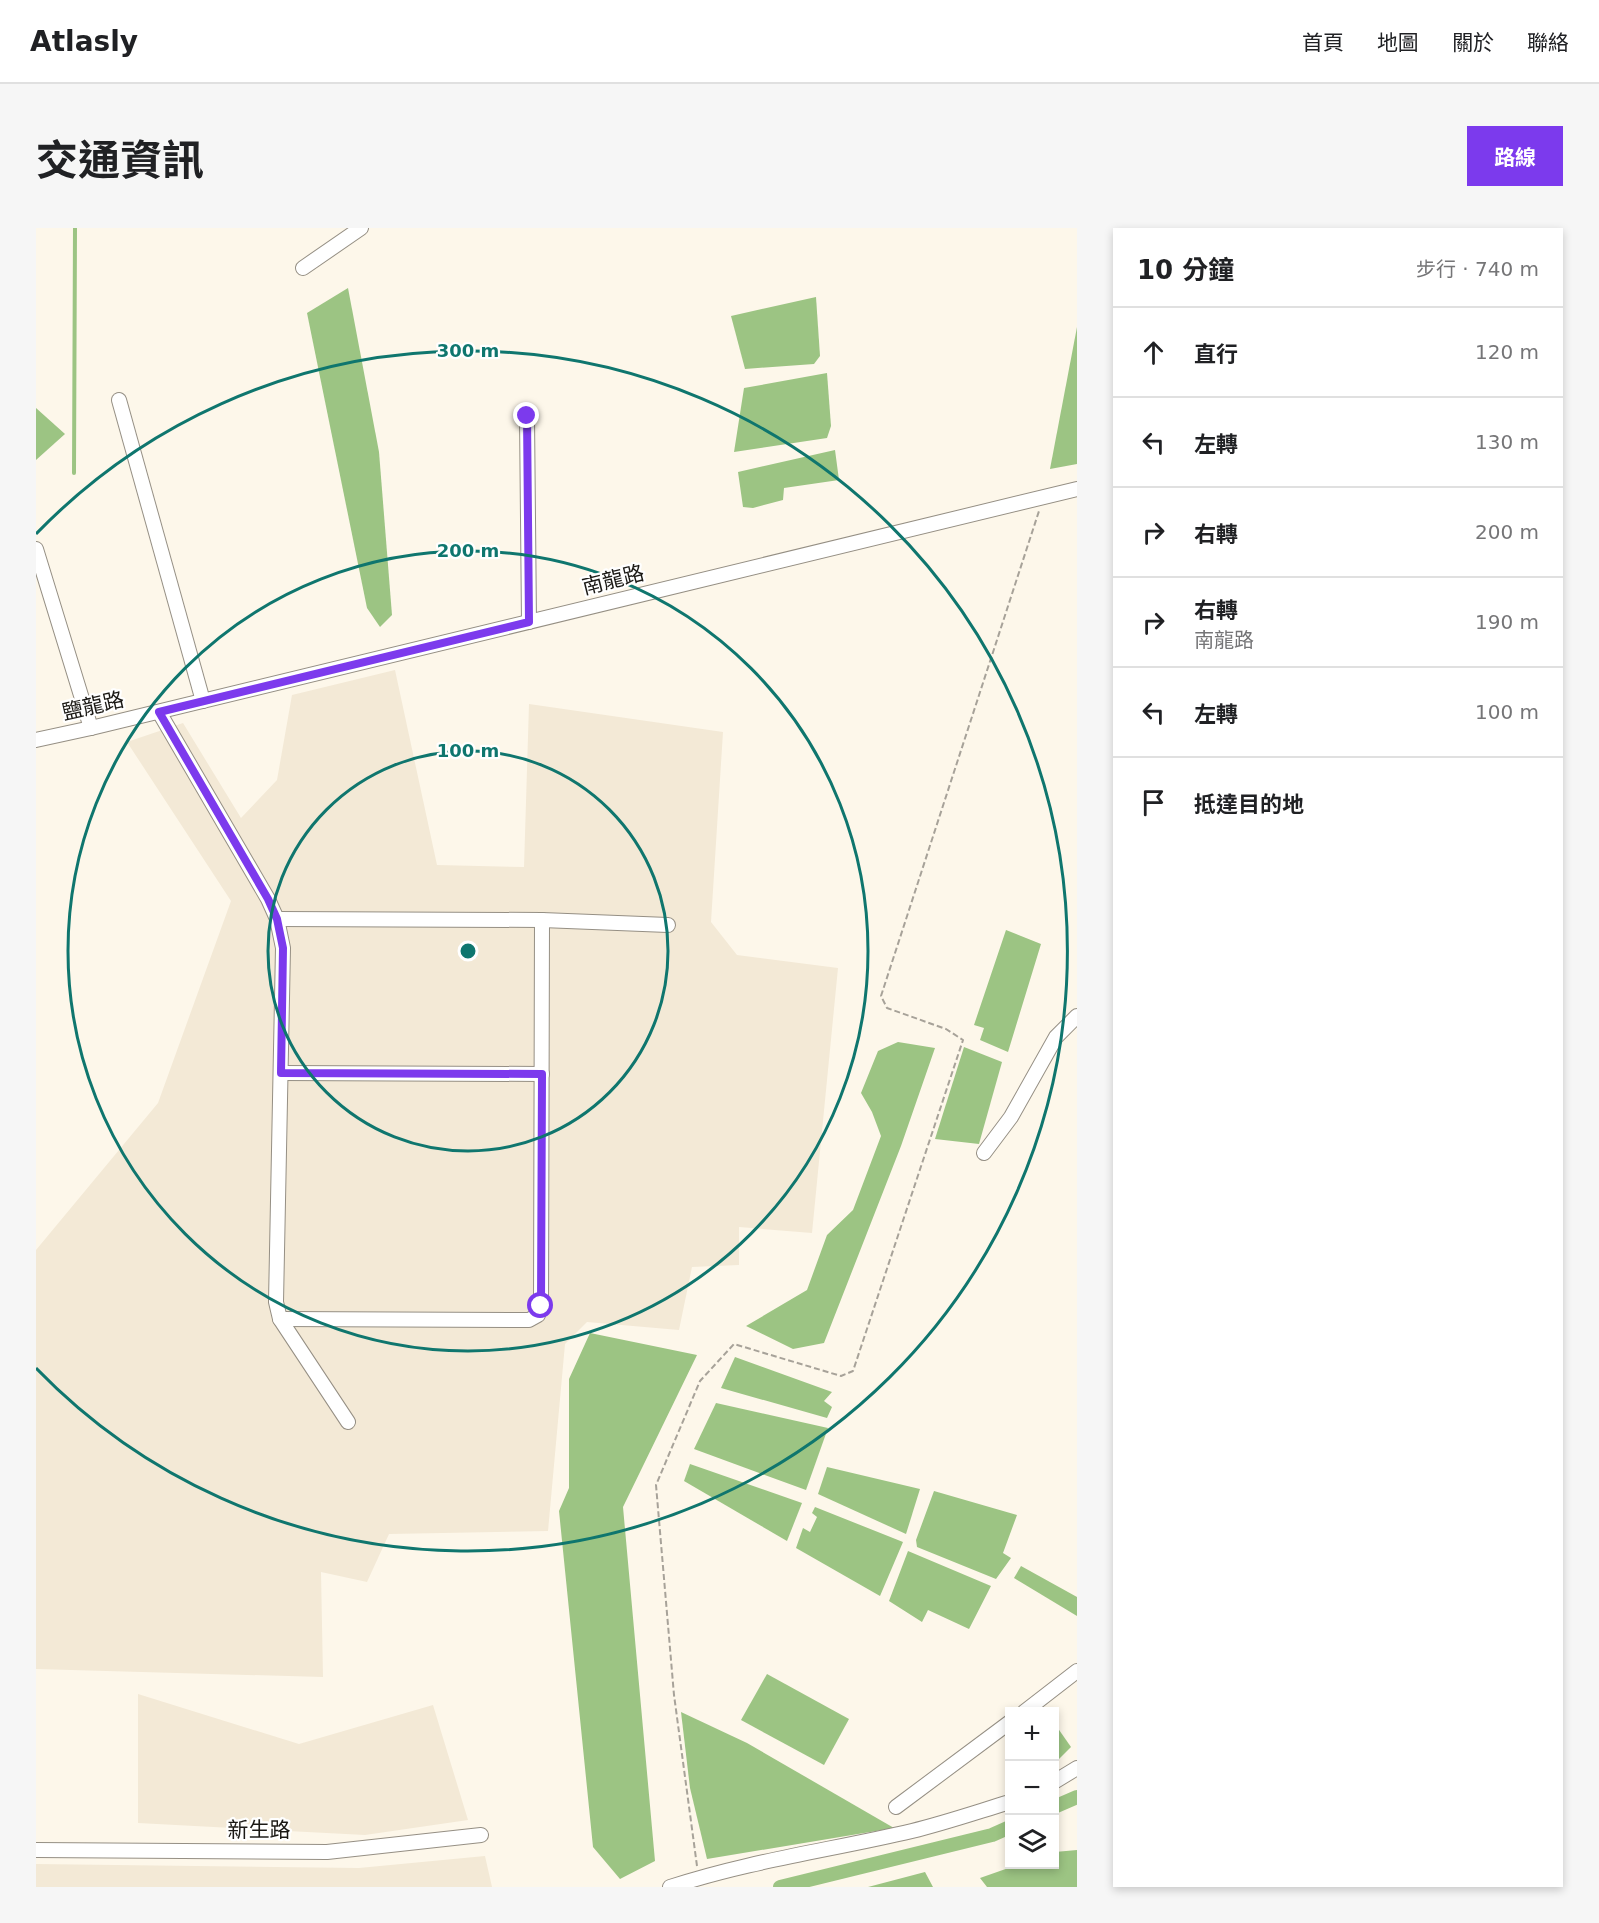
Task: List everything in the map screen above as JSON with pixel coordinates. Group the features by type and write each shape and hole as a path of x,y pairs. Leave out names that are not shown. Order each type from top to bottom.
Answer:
{"street":[{"path":"303,268 361,228"},
{"path":"119,400 203,701"},
{"path":"527,416 529,622"},
{"name":"南龍路","path":"159,712 1077,489"},
{"path":"36,549 91,728"},
{"path":"159,712 268,899 277,919 283,948 276,1302 280,1319 348,1422"},
{"name":"鹽龍路","path":"36,740 159,712"},
{"path":"277,919 542,920 668,925"},
{"path":"280,1319 529,1320 538,1315 541,1306 542,920"},
{"path":"984,1153 1011,1117 1056,1037 1077,1016"},
{"path":"281,1073 542,1074"},
{"path":"1030,1707 1077,1671"},
{"path":"896,1807 1005,1726"},
{"path":"1059,1779 1077,1768"},
{"path":"670,1887 785,1857 913,1831 1005,1803"},
{"name":"新生路","path":"36,1850 327,1852 482,1835"}],"path":[{"path":"699,1878 674,1695 656,1485 700,1381 734,1344 841,1376 853,1371 963,1040 946,1029 887,1008 881,996 1043,497"}],"shaded area":[{"path":"348,288 379,452 392,615 380,627 367,608 307,313"},
{"path":"816,297 820,356 814,364 745,369 731,316"},
{"path":"1077,327 1077,464 1050,469"},
{"path":"827,373 831,426 827,438 734,452 744,388"},
{"path":"36,408 65,434 36,460"},
{"path":"835,450 839,480 784,488 783,500 753,508 743,507 738,472"},
{"path":"395,670 437,865 524,867 529,704 723,732 711,922 737,955 838,968 812,1233 739,1227 739,1265 692,1267 679,1330 587,1322 565,1344 548,1531 389,1534 367,1582 321,1572 323,1677 36,1669 36,1250 158,1103 231,901 127,742 183,723 241,818 277,780 292,695"},
{"path":"1006,930 1041,944 1008,1052 980,1040 984,1028 974,1025"},
{"path":"898,1042 935,1048 901,1146 824,1343 793,1349 746,1326 807,1290 827,1235 853,1210 881,1136 872,1112 861,1093 878,1051"},
{"path":"964,1047 1002,1062 979,1144 935,1139"},
{"path":"590,1333 697,1355 623,1507 655,1861 620,1879 593,1847 559,1511 569,1488 569,1379"},
{"path":"735,1357 832,1392 824,1401 832,1407 827,1418 721,1388"},
{"path":"716,1403 828,1428 806,1490 694,1449"},
{"path":"690,1464 802,1503 787,1541 684,1481"},
{"path":"827,1467 920,1489 906,1534 818,1494"},
{"path":"934,1491 1017,1515 1003,1553 1011,1558 996,1579 917,1547 916,1540"},
{"path":"815,1507 903,1542 880,1596 796,1548 803,1528 810,1532 817,1517 812,1513"},
{"path":"908,1551 991,1586 969,1629 928,1610 922,1622 889,1601"},
{"path":"1021,1566 1077,1597 1077,1616 1014,1578"},
{"path":"767,1674 849,1719 824,1765 741,1720"},
{"path":"138,1694 299,1744 433,1705 468,1820 365,1835 138,1823"},
{"path":"681,1712 747,1743 894,1828 707,1859 690,1788"},
{"path":"1059,1730 1071,1747 1059,1759"},
{"path":"1077,1850 1077,1887 987,1887 980,1878 1006,1869 1059,1869 1059,1852"},
{"path":"485,1856 492,1887 36,1887 36,1864 359,1868"},
{"path":"925,1872 933,1887 868,1887"}],"waterway":[{"path":"74,473 75,228"},
{"path":"1059,1805 1077,1797"},
{"path":"780,1887 992,1835 1005,1829"}],"route":[{"path":"527,416 529,622 159,712 268,899 277,919 283,948 281,1073 542,1074 541,1306"}]}
